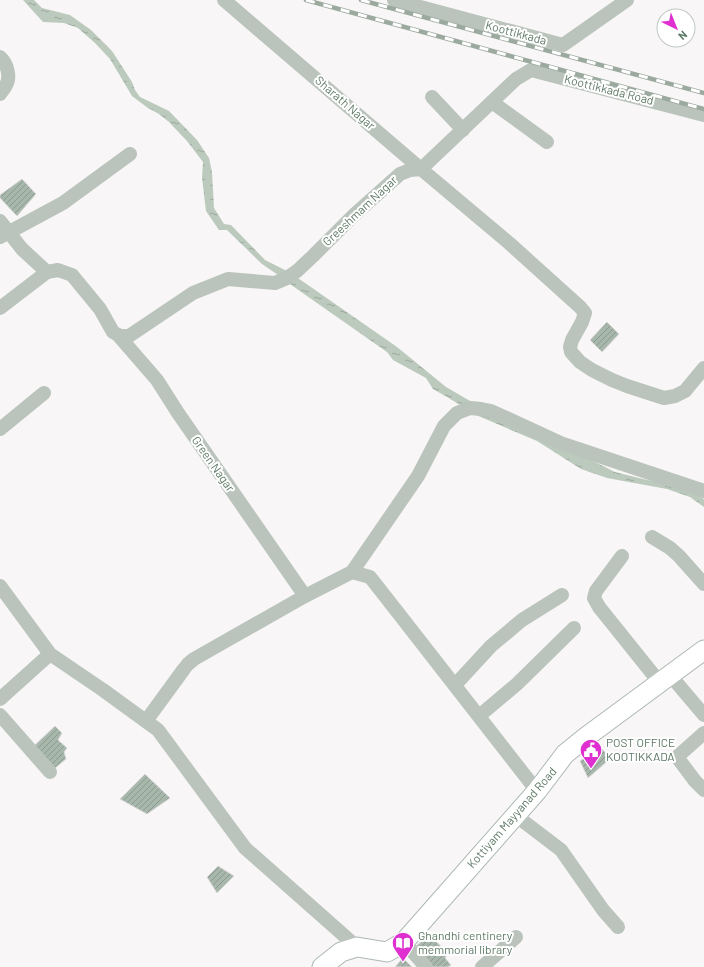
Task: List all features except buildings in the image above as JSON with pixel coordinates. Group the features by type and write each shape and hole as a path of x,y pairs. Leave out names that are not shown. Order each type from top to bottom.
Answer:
{"main road":[{"name":"Kottiyam Mayyanad Road","path":"357,947 387,952 404,942 537,791 565,754 704,650"},
{"path":"322,967 341,952 357,947"}],"street":[{"name":"Sharath Nagar","path":"224,0 421,169"},
{"name":"Koottikkada","path":"394,0 563,45 627,0"},
{"path":"0,57 4,60 8,75 7,84 0,94"},
{"name":"Koottikkada Road","path":"492,102 516,79 530,70 704,114"},
{"path":"432,97 463,130"},
{"path":"547,142 492,102 421,169 509,243 585,313 570,347 571,352 580,362 592,370 619,383 664,398 675,396 685,391 704,368"},
{"path":"4,235 63,203 130,154"},
{"name":"Greeshmam Nagar","path":"118,335 129,336 193,294 228,279 275,283 287,278 297,271 354,215 400,174 410,170 421,169"},
{"path":"0,221 4,235 47,272"},
{"path":"0,308 47,272 58,270 72,275 100,309 113,332 118,335"},
{"name":"Green Nagar","path":"118,335 157,380 178,413 305,596"},
{"path":"0,429 44,394"},
{"path":"146,721 188,664 202,654 305,596 352,572 418,476 444,426 456,413 470,408 491,411 563,444 704,491"},
{"path":"652,536 679,556 704,584"},
{"path":"622,556 596,591 594,598 599,607 665,679 704,715"},
{"path":"352,572 370,577 537,791"},
{"path":"0,586 50,654 158,730 245,848 357,947"},
{"path":"455,685 491,646 522,620 562,595"},
{"path":"479,716 517,684 574,628"},
{"path":"0,699 50,654"},
{"path":"0,715 50,772"},
{"path":"704,733 677,757 695,781 704,790"},
{"path":"515,815 561,850 603,910 618,927"},
{"path":"482,967 516,937"},
{"path":"404,942 426,967"}],"water":[{"path":"23,0 34,0 42,8 70,15 91,30 112,51 140,97 169,111 197,140 209,158 212,172 214,208 224,224 231,225 265,260 289,272 281,277 262,264 227,230 219,230 206,211 202,178 203,162 187,141 169,122 132,96 110,59 95,43 78,28 64,23 43,22"},
{"path":"295,276 397,347 446,387 496,416 615,472 682,487 704,499 704,507 690,497 667,489 607,478 581,469 537,441 476,415 433,389 426,378 393,360 387,352 287,282"}],"railway":[{"path":"306,0 704,109"},
{"path":"361,0 704,93"}],"place":[{"name":"POST OFFICE KOOTIKKADA","path":"591,770"},
{"name":"Ghandhi centinery memmorial library","path":"403,962"}]}
